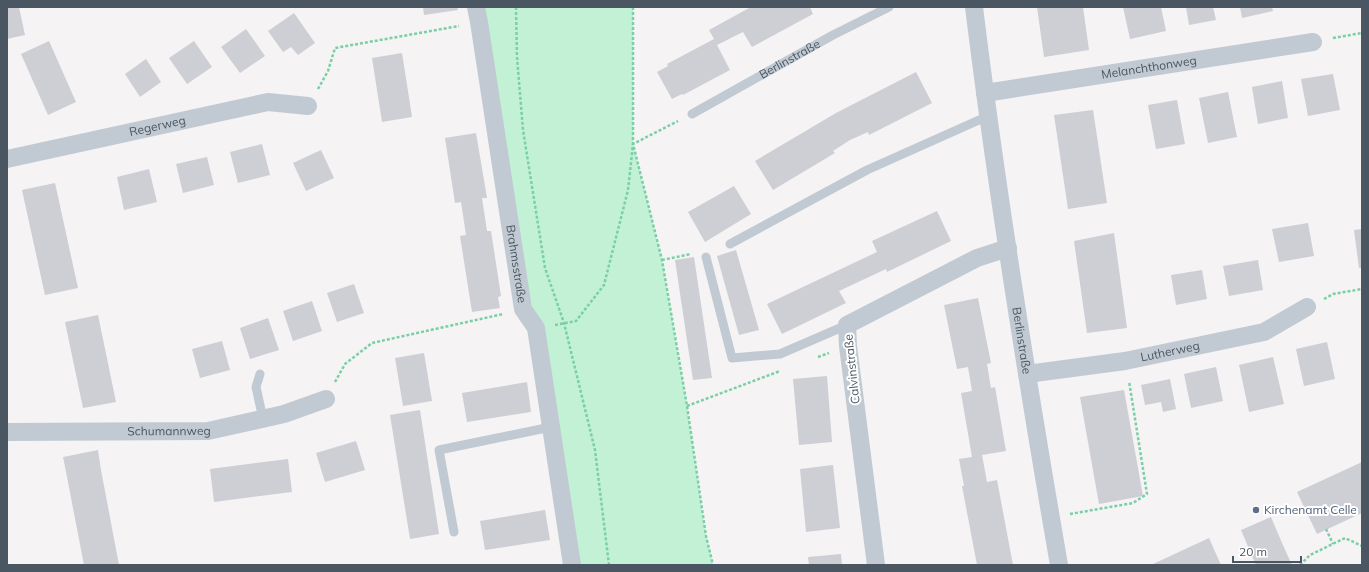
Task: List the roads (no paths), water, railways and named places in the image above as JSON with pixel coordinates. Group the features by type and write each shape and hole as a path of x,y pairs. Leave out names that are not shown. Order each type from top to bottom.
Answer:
{"street":[{"name":"Berlinstraße","path":"974,7 988,116 1027,374 1059,565"},
{"name":"Brahmsstraße","path":"478,14 523,309 536,328 572,565"},
{"name":"Melanchthonweg","path":"985,93 1313,42"},
{"name":"Regerweg","path":"7,159 268,102 308,106"},
{"name":"Calvinstraße","path":"876,565 848,346 847,325 977,258 1008,248"},
{"name":"Lutherweg","path":"1027,374 1125,361 1264,332 1307,307"},
{"name":"Schumannweg","path":"7,432 208,431 284,414 326,399"}],"lane":[{"name":"Berlinstraße","path":"692,114 833,35 889,7"},
{"path":"730,244 867,170 988,116"},
{"path":"706,257 732,358 780,354 847,325"},
{"path":"260,374 256,387 263,419"},
{"path":"454,532 439,450 551,427"}],"place":[{"name":"Kirchenamt Celle","path":"1256,510"}]}
